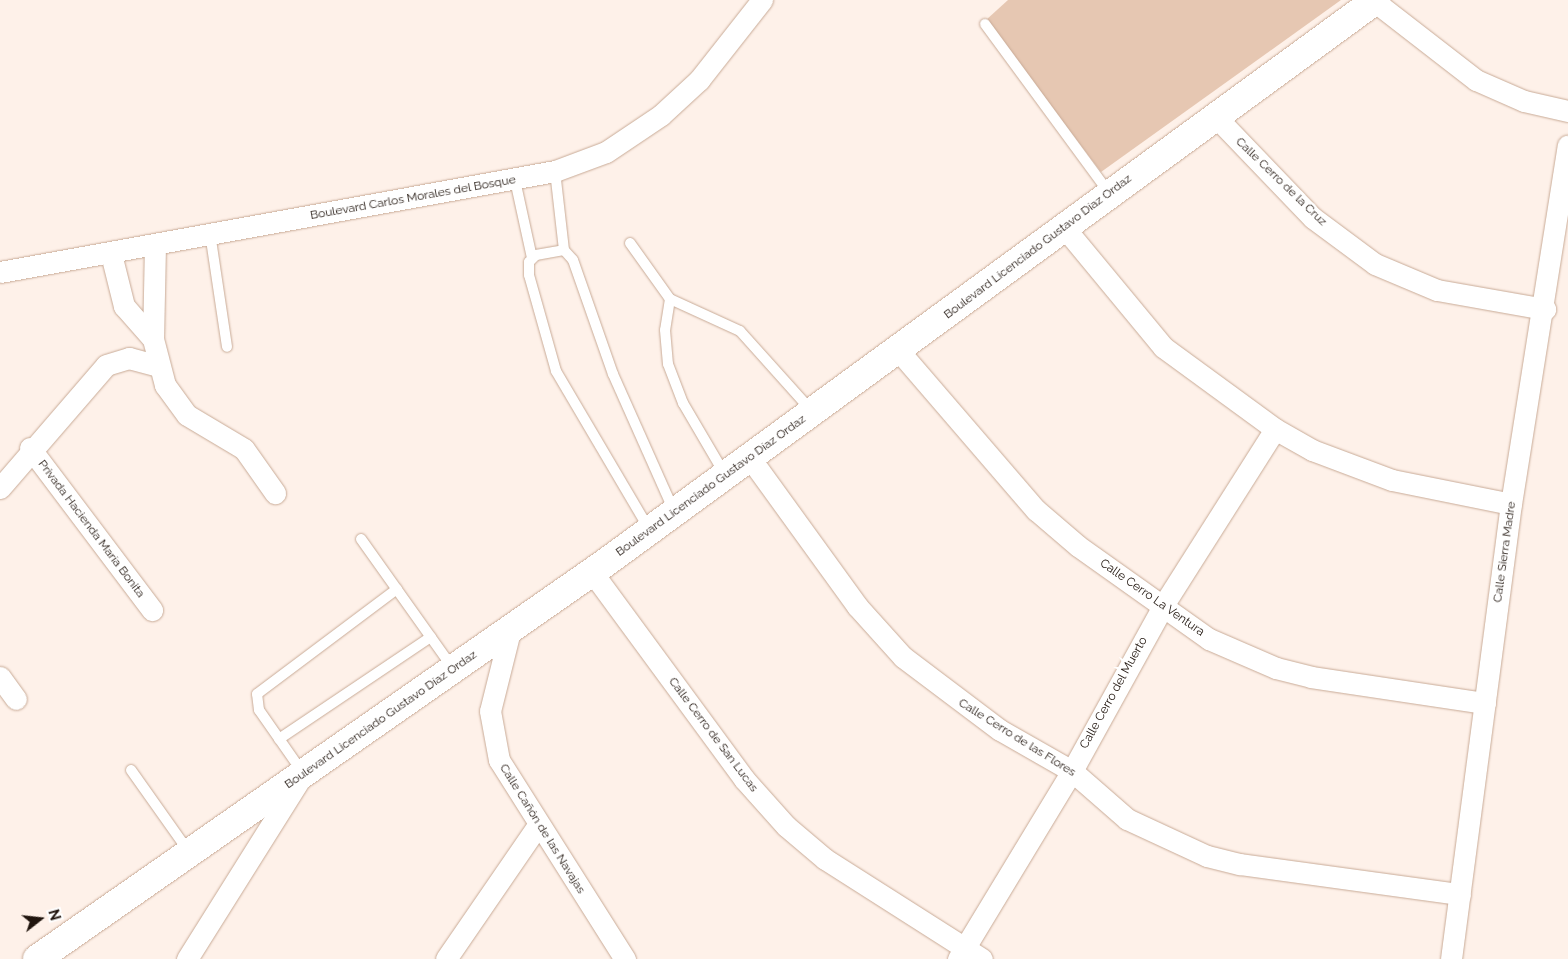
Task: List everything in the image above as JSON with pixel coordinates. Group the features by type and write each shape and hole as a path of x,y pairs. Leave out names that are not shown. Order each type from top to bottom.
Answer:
{"main road":[{"name":"Boulevard Licenciado Gustavo Díaz Ordaz","path":"37,959 510,631 649,529 813,413 1063,226 1375,1"}],"street":[{"name":"Boulevard Carlos Morales del Bosque","path":"0,272 111,254 210,234 515,180 556,171 606,152 661,115 699,80 762,0"},
{"path":"1375,1 1476,80 1524,101 1568,111"},
{"name":"Calle Cerro de la Cruz","path":"1216,117 1313,218 1375,264 1437,290 1545,309"},
{"name":"Calle Sierra Madre","path":"1451,959 1511,504 1545,309 1568,146"},
{"path":"1063,226 1163,346 1275,429 1330,458 1392,480 1511,504"},
{"path":"155,245 158,289 153,339 159,366 175,402 187,415 244,449 274,494"},
{"path":"111,254 124,306 153,339"},
{"name":"Calle Cerro La Ventura","path":"899,350 1036,510 1086,552 1164,604 1209,639 1276,668 1361,688 1485,703"},
{"path":"0,488 30,448 106,365 129,358 159,366"},
{"name":"Calle Cerro del Muerto","path":"961,953 1072,771 1164,604 1275,429"},
{"name":"Privada Hacienda María Bonita","path":"30,448 152,610"},
{"name":"Calle Cerro de las Flores","path":"750,458 857,606 903,657 1000,730 1072,771 1127,819 1207,856 1296,874 1460,894"},
{"name":"Calle Cerro de San Lucas","path":"592,572 744,780 786,826 825,859 961,953 982,959"},
{"name":"Calle Cañón de las Navajas","path":"510,631 495,678 491,735 499,760 538,825 625,959"},
{"path":"0,677 16,699"},
{"path":"186,959 304,774"},
{"path":"446,959 538,825"}],"lane":[{"path":"985,24 1109,193"},
{"path":"556,171 564,250 577,268 613,374 674,512"},
{"path":"515,180 532,258 528,276 556,371 649,529"},
{"path":"210,234 227,346"},
{"path":"630,243 670,299 740,330 813,413"},
{"path":"532,258 564,250"},
{"path":"670,299 665,345 673,380 726,476"},
{"path":"361,539 454,670"},
{"path":"304,774 259,710 257,694 262,687 397,589"},
{"path":"279,739 431,638"},
{"path":"131,770 190,852"}],"shaded area":[{"path":"1008,0 1341,0 1101,172 986,20"}]}
